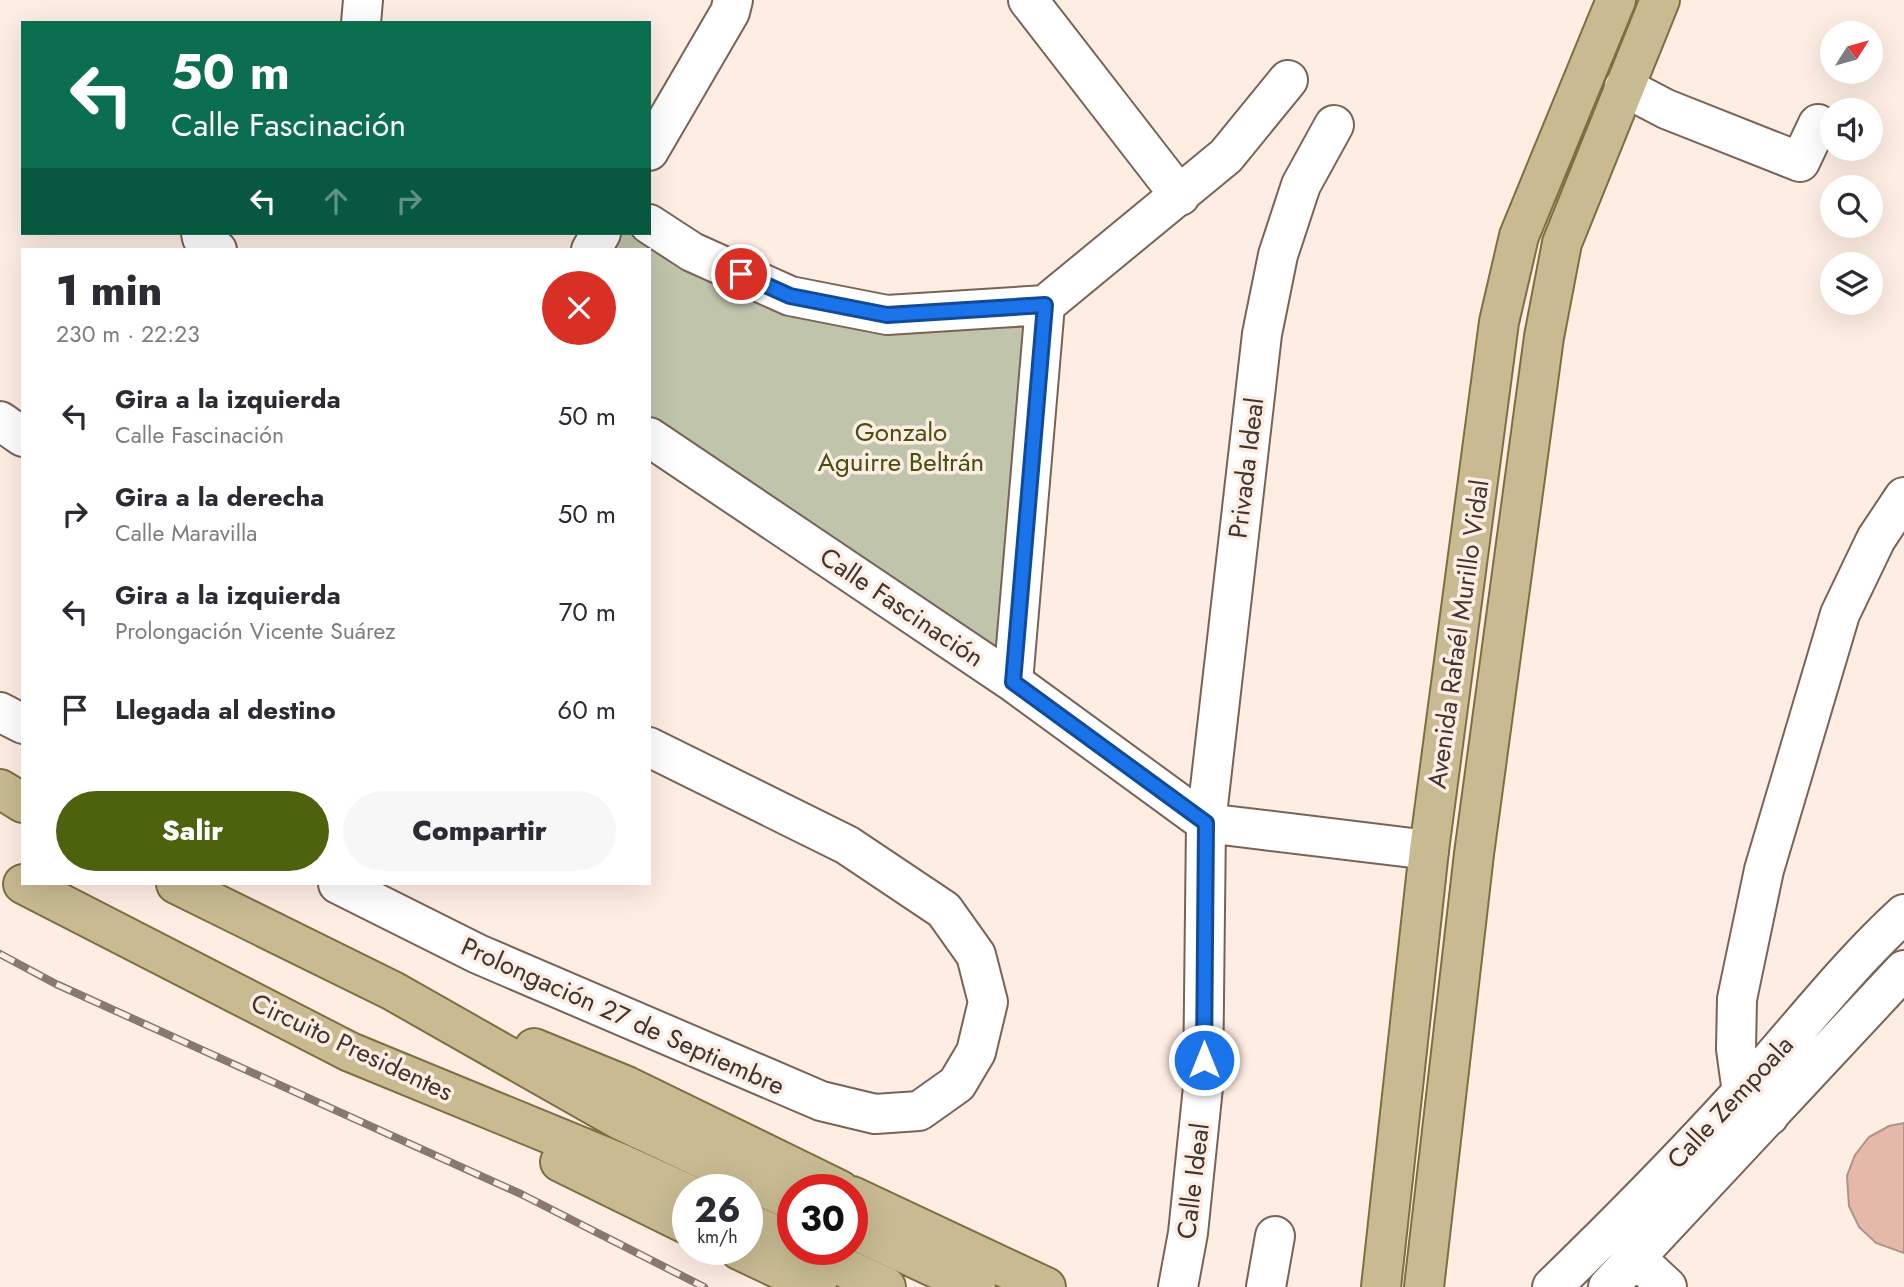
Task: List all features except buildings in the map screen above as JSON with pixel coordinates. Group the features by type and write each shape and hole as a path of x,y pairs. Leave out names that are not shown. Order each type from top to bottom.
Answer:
{"main road":[{"name":"Avenida Rafaél Murillo Vidal","path":"1381,1287 1429,850 1499,322 1519,236 1616,0"},
{"name":"Avenida Rafaél Murillo Vidal","path":"1424,1287 1474,854 1544,337 1562,243 1660,0"},
{"path":"0,789 21,802"},
{"path":"0,799 21,809"},
{"name":"Circuito Presidentes","path":"0,871 21,883"},
{"name":"Circuito Presidentes","path":"25,885 350,1052 672,1187"},
{"path":"178,885 393,991 620,1120 777,1194"},
{"path":"393,991 627,1086 807,1174"},
{"path":"350,1052 672,1217"},
{"path":"1396,1162 1439,1169"},
{"path":"868,1204 1046,1287"},
{"path":"868,1236 976,1287"},
{"path":"763,1261 817,1287"},
{"path":"838,1265 886,1287"}],"street":[{"path":"361,21 363,0"},
{"path":"651,148 730,12 733,0"},
{"path":"1028,0 1180,196"},
{"path":"651,225 692,252 790,296 887,315 1045,305 1226,156 1288,80"},
{"path":"1624,88 1666,109 1800,162 1818,124"},
{"name":"Privada Ideal","path":"1206,823 1262,334 1278,255 1301,185 1334,125"},
{"path":"201,235 214,248"},
{"path":"1013,682 1045,305"},
{"path":"0,421 21,436"},
{"name":"Calle Fascinación","path":"651,438 1013,682 1206,823 1429,850"},
{"path":"1756,1104 1736,1049 1737,999 1764,870 1840,614 1875,539 1904,497"},
{"path":"0,712 21,723"},
{"name":"Prolongación 27 de Septiembre","path":"340,885 478,954 821,1101 875,1114 919,1111 957,1084 975,1052 988,1002 976,955 944,910 847,845 651,748"},
{"name":"Calle Ideal","path":"1178,1287 1188,1233 1203,1087 1206,823"},
{"name":"Calle Zempoala","path":"1608,1287 1636,1258 1756,1104 1844,975 1904,914"},
{"name":"Calle Zempoala","path":"1552,1287 1615,1226 1756,1104 1904,970"},
{"path":"1266,1287 1275,1236"},
{"path":"1636,1258 1667,1287"}],"green space":[{"name":"Gonzalo Aguirre Beltrán","path":"651,234 790,296 1045,305 1013,682 651,438 651,248 592,248 600,235"}],"railway":[{"path":"0,954 56,984 521,1194 704,1287"}],"route":[{"path":"741,274 790,296 887,315 1045,305 1013,682 1206,823 1204,1060"}]}
